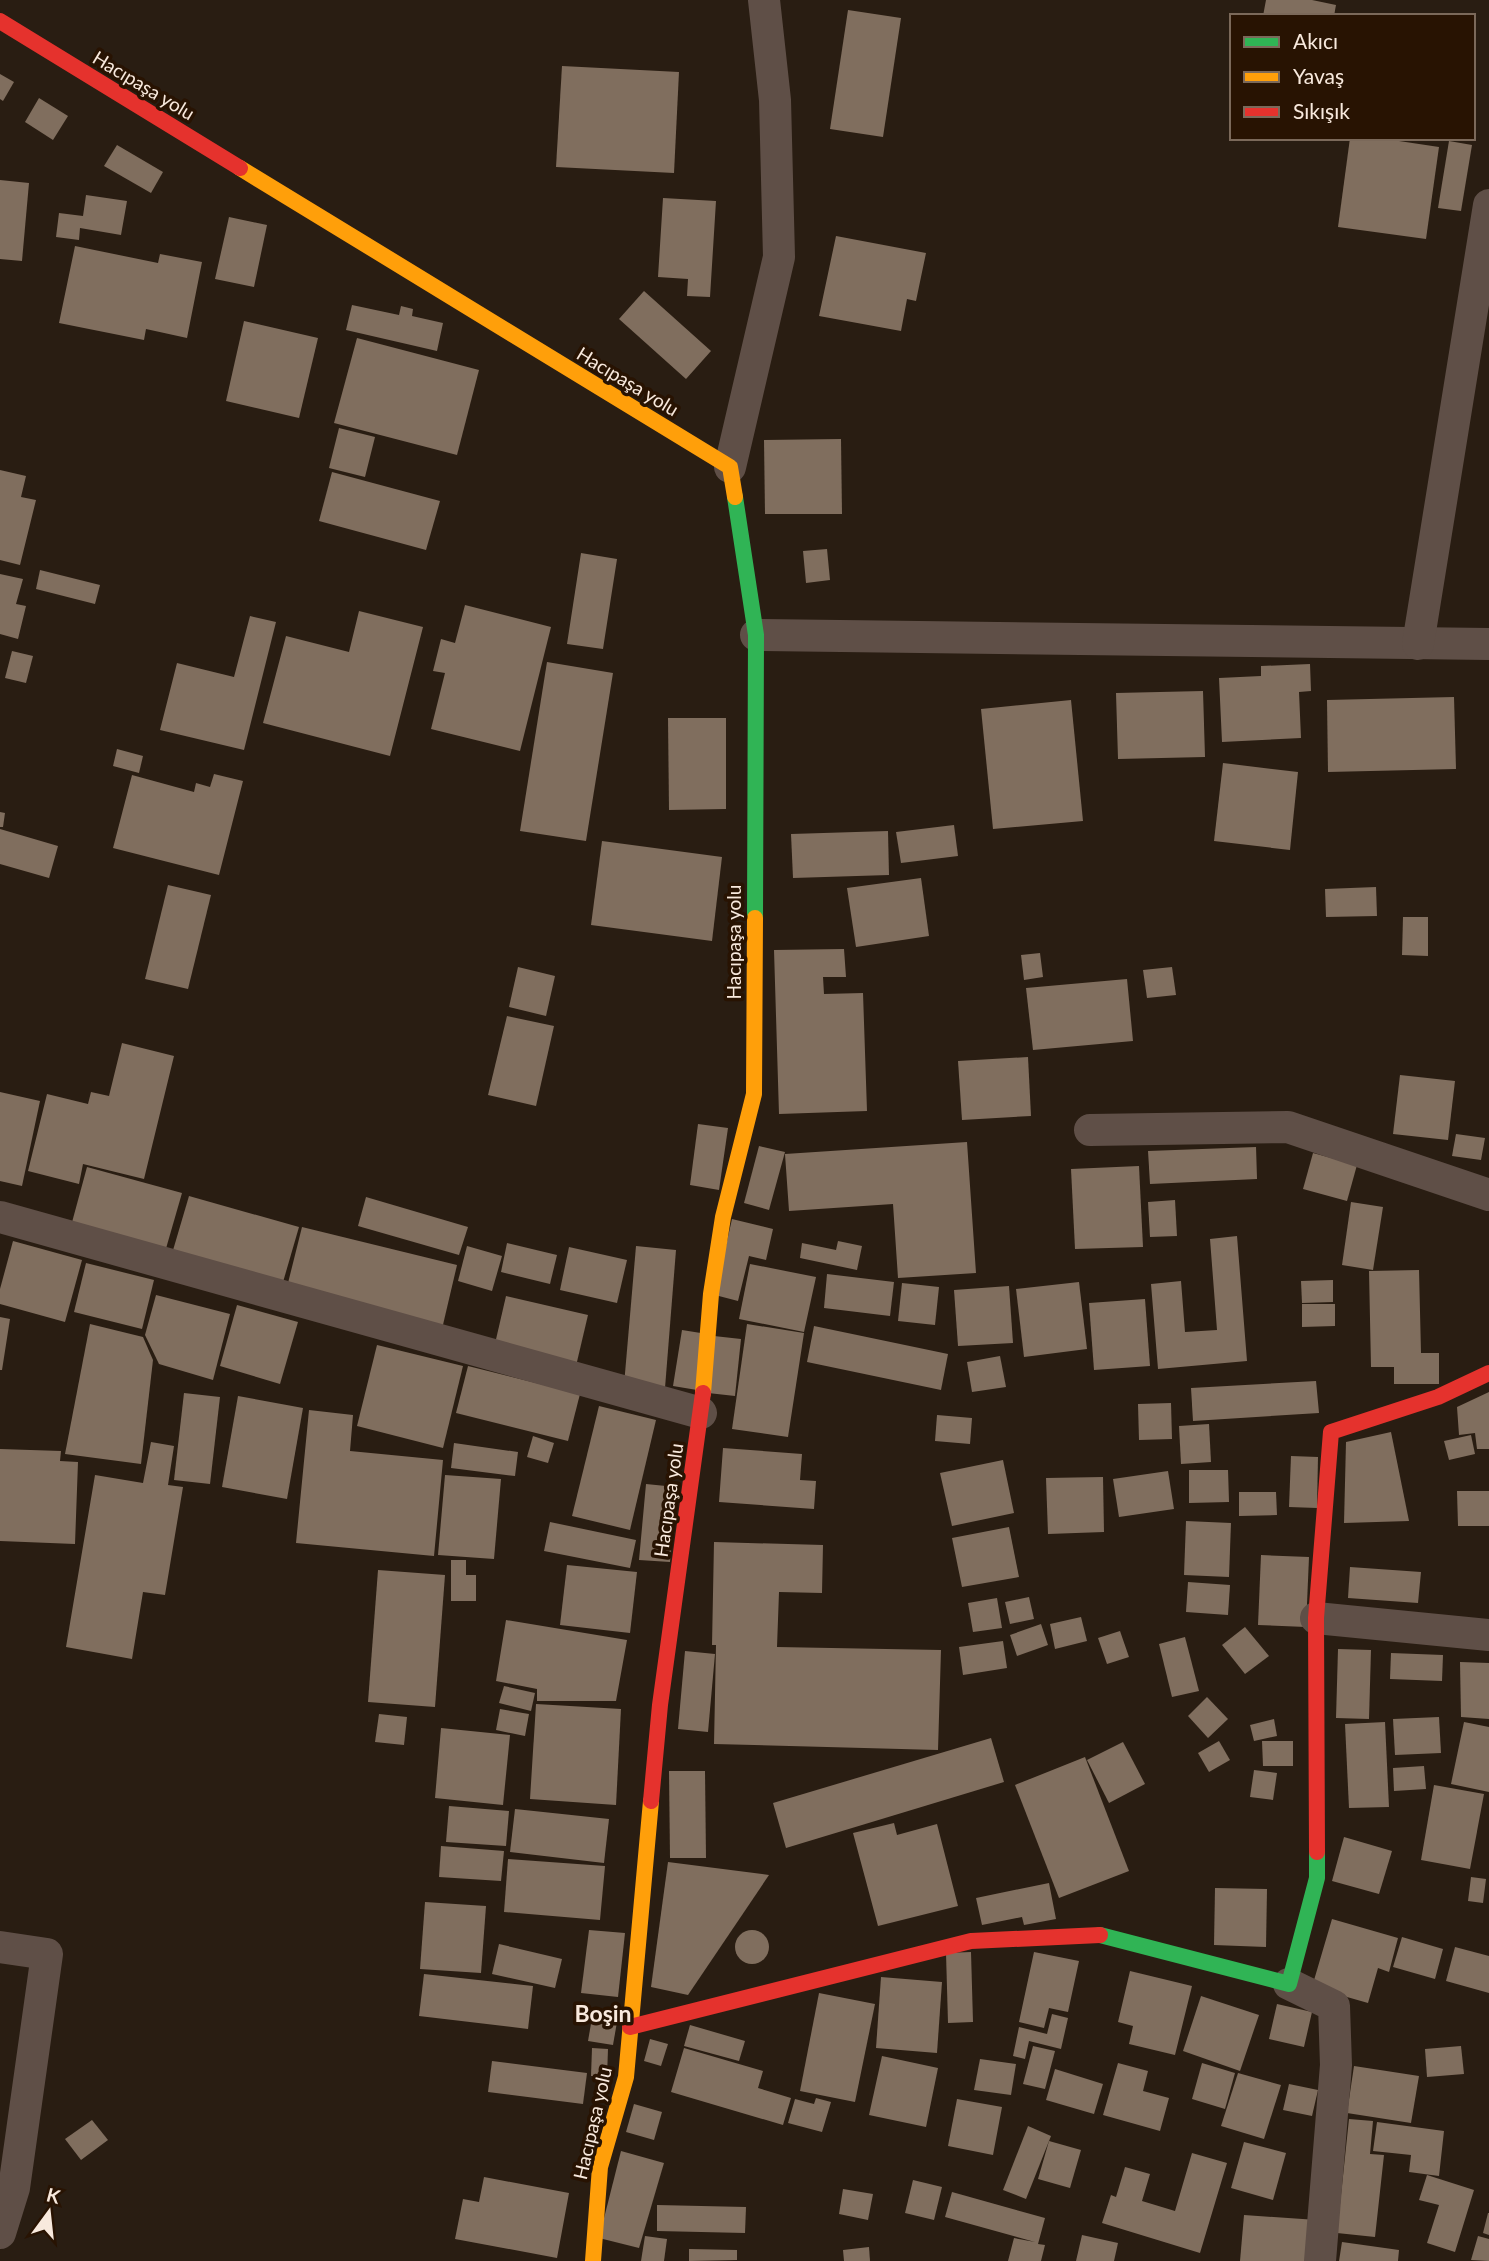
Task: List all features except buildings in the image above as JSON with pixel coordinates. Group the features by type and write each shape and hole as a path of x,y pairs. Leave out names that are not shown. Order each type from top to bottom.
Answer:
{"main road":[{"name":"Hacıpaşa yolu","path":"0,21 730,467 756,635 754,1094 723,1217 711,1294 701,1413 660,1705 626,2077 600,2168 593,2261"},
{"path":"630,2028 971,1941 1105,1935 1289,1984 1317,1878 1316,1618 1331,1432 1438,1397 1489,1373"}],"street":[{"path":"730,467 779,257 775,100 764,0"},
{"path":"1418,644 1489,205"},
{"path":"756,635 1489,644"},
{"path":"1090,1130 1288,1127 1489,1195"},
{"path":"0,1217 701,1413"},
{"path":"1316,1618 1489,1635"},
{"path":"0,1947 47,1954 13,2108 15,2188 2,2222"},
{"path":"1289,1984 1334,2006 1336,2065 1320,2261"}],"traffic: fast":[{"path":"735,497 756,635 755,918"},
{"path":"1100,1935 1289,1984 1317,1878 1317,1852"}],"traffic: slow":[{"path":"240,168 730,467 735,497"},
{"path":"703,1393 711,1294 723,1217 754,1094 755,918"},
{"path":"593,2261 600,2167 626,2077 651,1801"}],"traffic: jam":[{"path":"0,21 240,168"},
{"path":"1317,1852 1316,1618 1331,1432 1438,1397 1489,1373"},
{"path":"651,1801 660,1705 703,1393"},
{"path":"630,2027 971,1941 1100,1935"}],"district":[{"name":"Boşin","path":"603,2013"}]}
